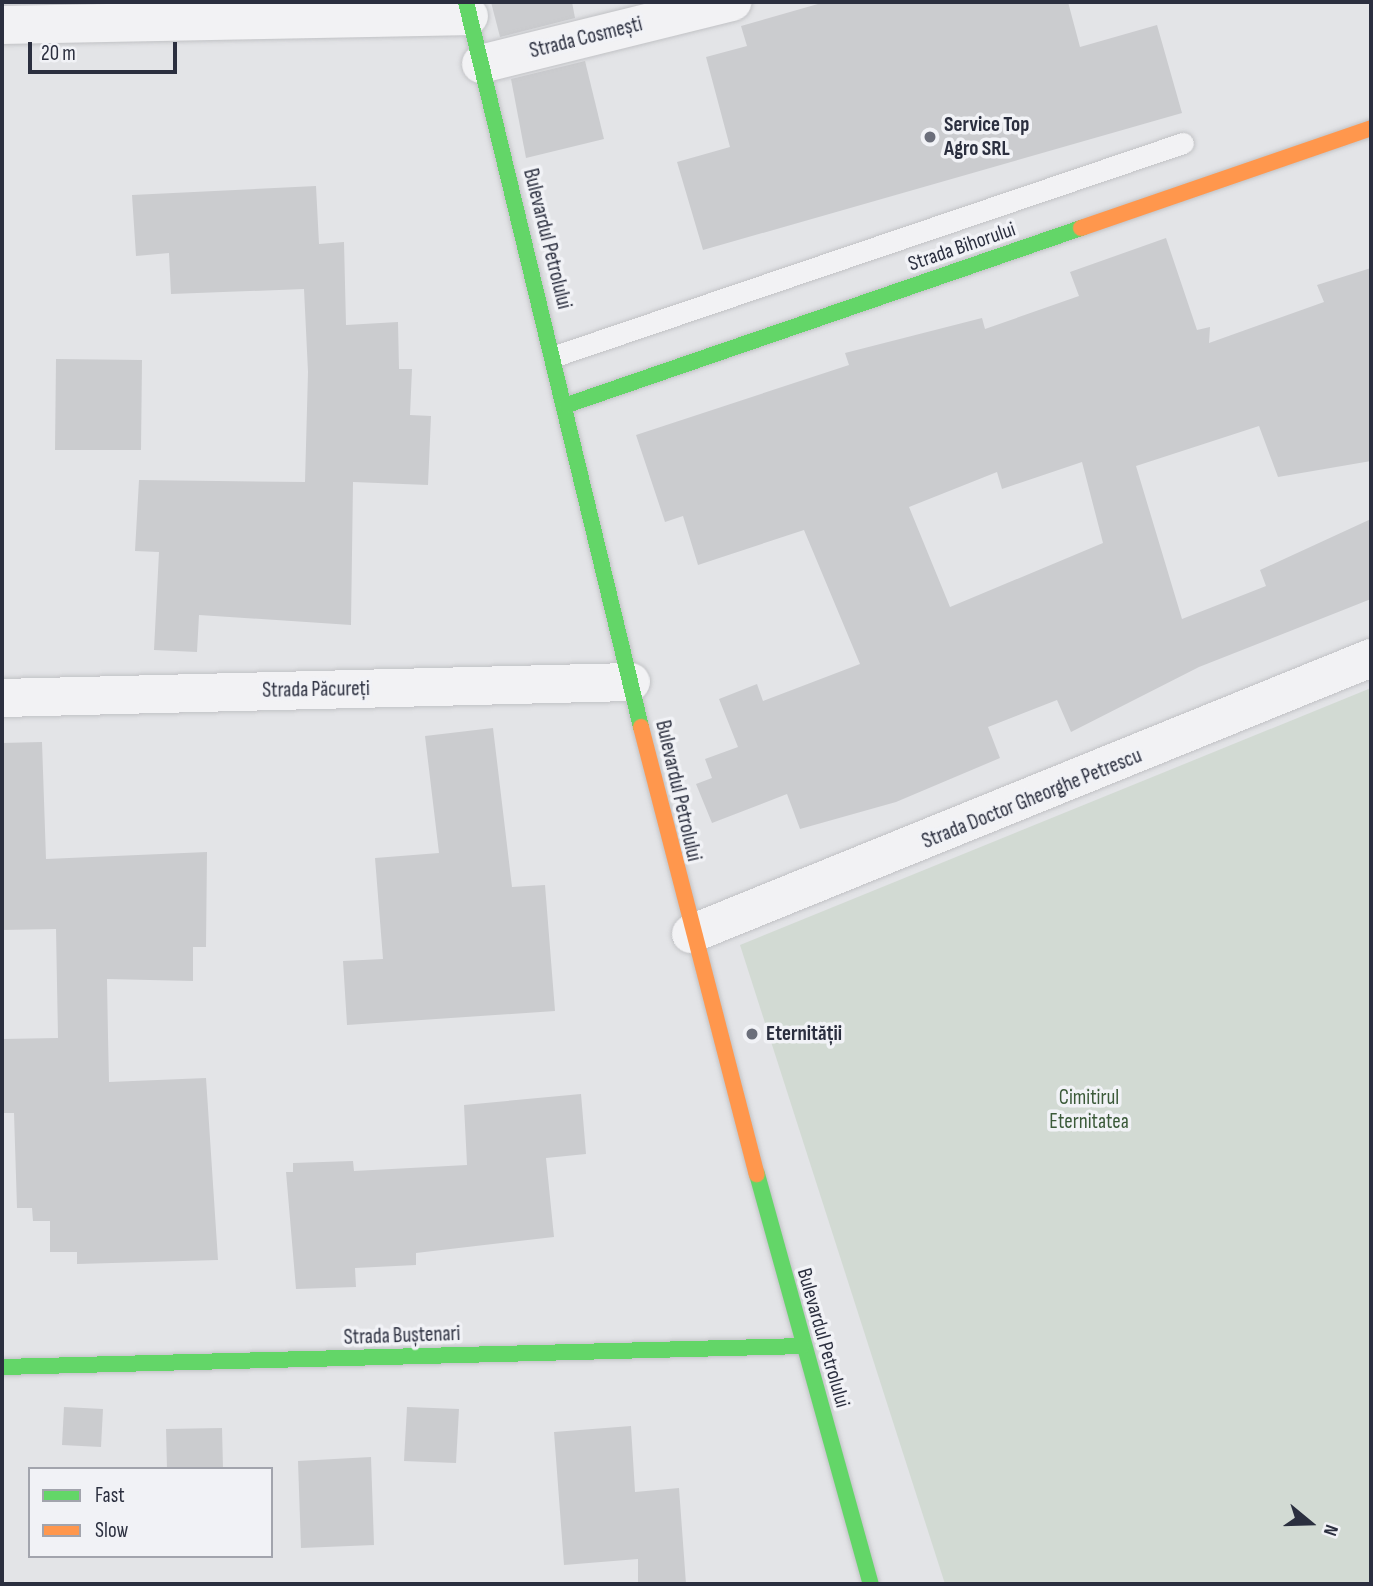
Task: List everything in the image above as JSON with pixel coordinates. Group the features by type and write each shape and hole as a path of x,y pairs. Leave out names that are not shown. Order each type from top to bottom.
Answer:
{"street":[{"name":"Strada Cosmești","path":"481,64 732,2"},
{"name":"Bulevardul Petrolului","path":"468,9 555,356 691,934 802,1346 871,1584"},
{"path":"2,25 468,9"},
{"name":"Strada Bihorului","path":"566,405 1371,128"},
{"name":"Strada Doctor Gheorghe Petrescu","path":"691,934 1371,658"},
{"name":"Strada Păcureți","path":"2,698 631,682"},
{"name":"Strada Buștenari","path":"2,1367 802,1346"}],"lane":[{"path":"555,356 1183,143"}],"green space":[{"name":"Cimitirul Eternitatea","path":"1371,688 1371,1584 945,1584 740,945"}],"building":[{"path":"491,2 572,2 575,18 500,37"},
{"path":"825,2 1068,2 1080,47 1157,25 1182,113 703,250 677,162 730,147 706,57 747,46 741,26"},
{"path":"585,61 604,139 526,158 511,79"},
{"path":"316,186 319,244 344,242 346,325 398,322 399,369 412,369 410,415 431,416 428,485 353,482 351,625 199,615 197,652 154,650 159,552 135,551 139,480 305,482 308,372 304,289 171,294 169,253 136,256 132,195"},
{"path":"1166,238 1197,330 1210,327 1209,343 1324,302 1317,285 1371,268 1371,461 1278,477 1259,426 1136,466 1182,619 1266,586 1260,570 1371,519 1371,599 1199,667 1071,732 1057,700 988,727 1000,758 896,802 800,829 787,794 712,823 696,784 712,778 705,759 738,747 719,699 757,684 763,701 860,664 804,530 698,565 683,516 665,522 636,435 849,365 845,353 982,318 985,329 1079,296 1070,272","holes":["1082,462 1103,543 950,607 909,507 997,472 1002,489"]},
{"path":"56,359 142,360 141,450 55,450"},
{"path":"493,728 512,887 545,885 555,1011 347,1025 343,961 383,959 375,858 439,853 425,736"},
{"path":"42,742 46,859 207,852 206,947 193,947 193,981 107,979 109,1082 206,1078 218,1260 77,1264 77,1252 50,1252 50,1221 33,1221 32,1208 17,1208 14,1113 2,1113 2,1039 58,1038 56,929 2,930 2,743"},
{"path":"581,1094 586,1154 546,1158 554,1237 416,1253 416,1265 355,1268 356,1287 296,1289 286,1172 293,1172 293,1163 353,1161 354,1171 467,1165 464,1105"},
{"path":"64,1407 103,1409 101,1447 62,1445"},
{"path":"407,1407 459,1409 456,1463 404,1461"},
{"path":"631,1426 635,1492 679,1488 686,1584 638,1584 638,1559 564,1565 554,1432"},
{"path":"222,1428 223,1467 167,1467 166,1429"},
{"path":"371,1457 374,1545 301,1548 298,1461"}],"traffic: fast":[{"path":"466,2 641,727"},
{"path":"567,405 1081,228"},
{"path":"757,1174 871,1584"},
{"path":"2,1367 802,1346"}],"traffic: slow":[{"path":"1081,228 1371,128"},
{"path":"641,727 757,1174"}],"place":[{"name":"Service Top Agro SRL","path":"930,137"},
{"name":"Eternității","path":"752,1034"}]}
